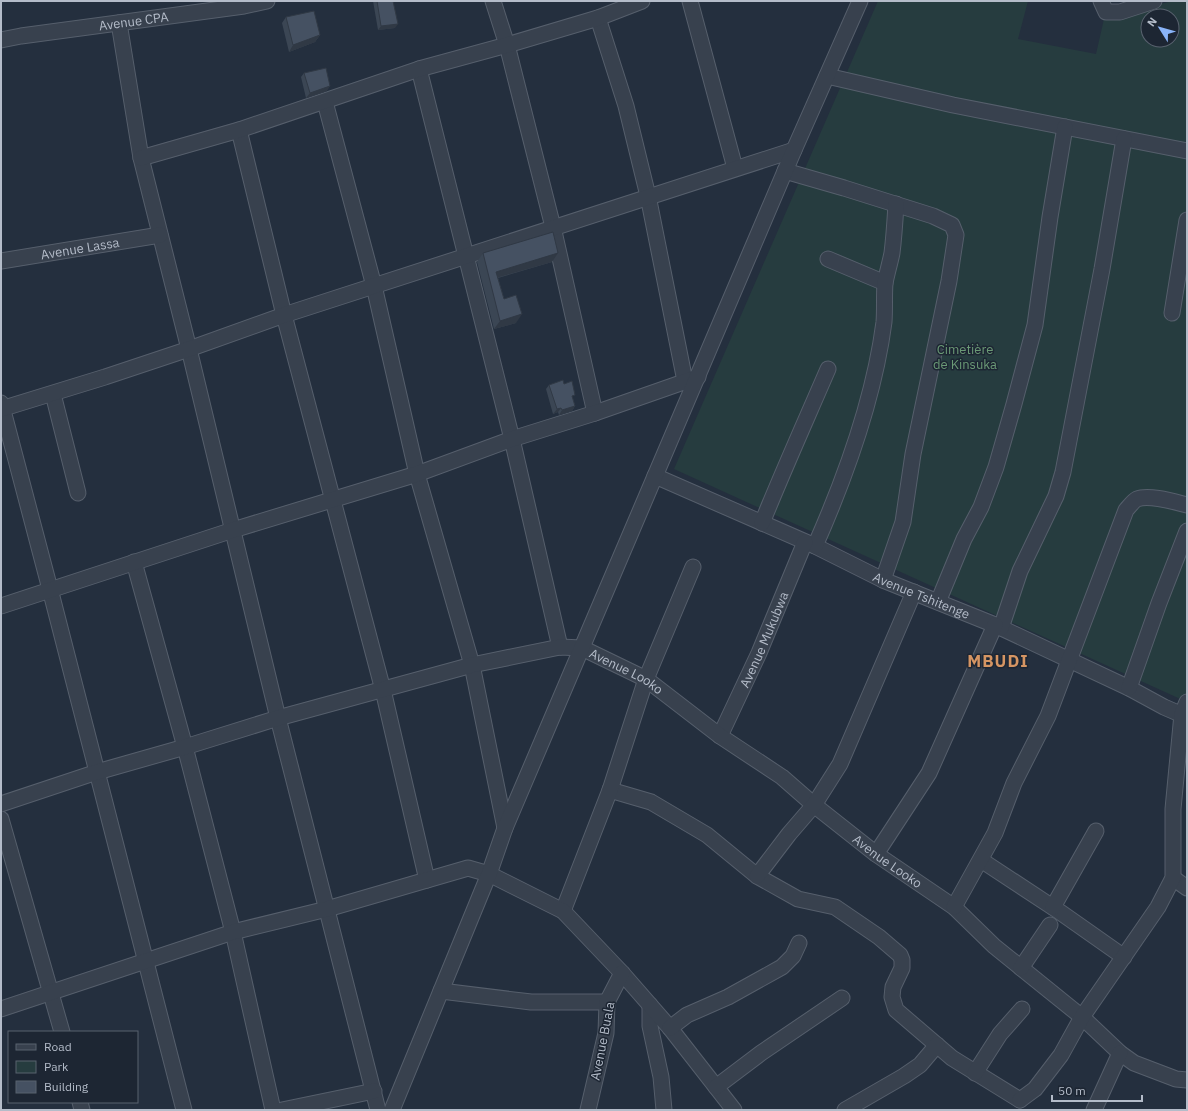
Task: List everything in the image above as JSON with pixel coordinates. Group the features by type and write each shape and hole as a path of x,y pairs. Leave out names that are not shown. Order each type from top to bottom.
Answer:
{"street":[{"name":"Avenue CPA","path":"1,40 244,3 267,1"},
{"path":"493,1 507,45 553,227 596,413"},
{"path":"141,158 239,130 419,69 598,18 642,1"},
{"path":"690,1 735,168"},
{"path":"392,1110 489,874 505,828 655,476 692,379 860,1"},
{"path":"1101,1 1106,12 1120,12 1154,1"},
{"path":"598,18 626,106 692,379"},
{"path":"119,23 141,158 189,349 278,718 378,1110"},
{"path":"419,69 512,439 560,647"},
{"path":"827,76 953,105 1187,151"},
{"path":"325,102 374,286 417,474 472,665 505,828"},
{"path":"938,602 964,539 981,507 996,467 1020,382 1035,325 1050,217 1065,127"},
{"path":"239,130 284,315 383,690 427,880"},
{"path":"876,854 929,773 998,626 1020,571 1056,496 1063,472 1101,276 1124,139"},
{"path":"184,1110 2,407 53,394 189,349 284,315 794,150"},
{"path":"785,171 933,216 952,225 956,235 913,454 903,522 883,580"},
{"name":"Avenue Mukubwa","path":"720,736 810,544 830,511 847,468 874,375 884,322 885,283 892,253 896,204"},
{"path":"1172,313 1187,220"},
{"name":"Avenue Lassa","path":"1,261 160,235"},
{"path":"828,259 885,283"},
{"path":"762,523 785,465 805,424 828,369"},
{"path":"1,606 233,530 417,474 512,439 596,413 692,379"},
{"path":"53,394 78,493"},
{"name":"Avenue Tshitenge","path":"655,476 810,544 883,580 998,626 1129,688 1164,708 1185,711"},
{"path":"954,907 995,833 1014,783 1048,716 1126,510 1136,499 1142,498 1156,498 1187,505"},
{"path":"1129,688 1159,603 1187,531"},
{"path":"134,562 185,747 233,932 273,1110"},
{"path":"563,911 610,790 646,679 693,567"},
{"path":"758,876 789,834 814,805 840,764 914,592"},
{"path":"1,804 97,772 185,747 278,718 472,665 560,647 582,648"},
{"name":"Avenue Looko","path":"582,648 646,679 720,736 782,777 814,805 876,854 954,907 994,946 1082,1017 1120,1053 1134,1063 1176,1079 1187,1080"},
{"path":"610,790 651,802 707,835 758,876 798,899 835,907 879,937 900,955 902,960 902,968 893,987 892,997 896,1010 952,1058 1020,1105 1062,1055 1082,1017 1158,907 1173,878 1173,809 1185,711"},
{"path":"1,820 62,1031"},
{"path":"1053,907 1096,831"},
{"path":"981,860 1053,907 1124,957"},
{"path":"1,1009 233,932 327,909 468,868 489,874 563,911 622,973 670,1028 734,1110"},
{"path":"1173,878 1187,888"},
{"path":"1021,968 1050,926"},
{"path":"670,1028 687,1015 728,997 782,967 793,956 799,943"},
{"name":"Avenue Buala","path":"588,1110 606,1033 607,1002 622,973"},
{"path":"441,991 531,1002 607,1002"},
{"path":"716,1086 761,1053 842,998"},
{"path":"650,1005 650,1026 661,1077 664,1110"},
{"path":"975,1073 1000,1034 1022,1008"},
{"path":"845,1110 904,1076 920,1065 937,1045"},
{"path":"1094,1110 1120,1053"},
{"path":"282,1110 374,1091"}],"green space":[{"name":"Cimetière de Kinsuka","path":"878,1 1028,1 1018,39 1096,54 1104,19 1140,9 1140,48 1180,48 1180,8 1146,8 1172,1 1187,1 1187,702 674,469"}],"building":[{"path":"377,1 393,1 398,24 381,26"},
{"path":"314,11 320,35 293,45 286,17"},
{"path":"326,68 330,86 310,93 304,73"},
{"path":"553,232 558,253 496,272 504,299 516,295 522,314 500,321 483,253"},
{"path":"563,380 564,384 572,381 575,395 572,396 575,406 562,410 561,408 557,409 549,385"}],"district":[{"name":"MBUDI","path":"998,661"}]}
